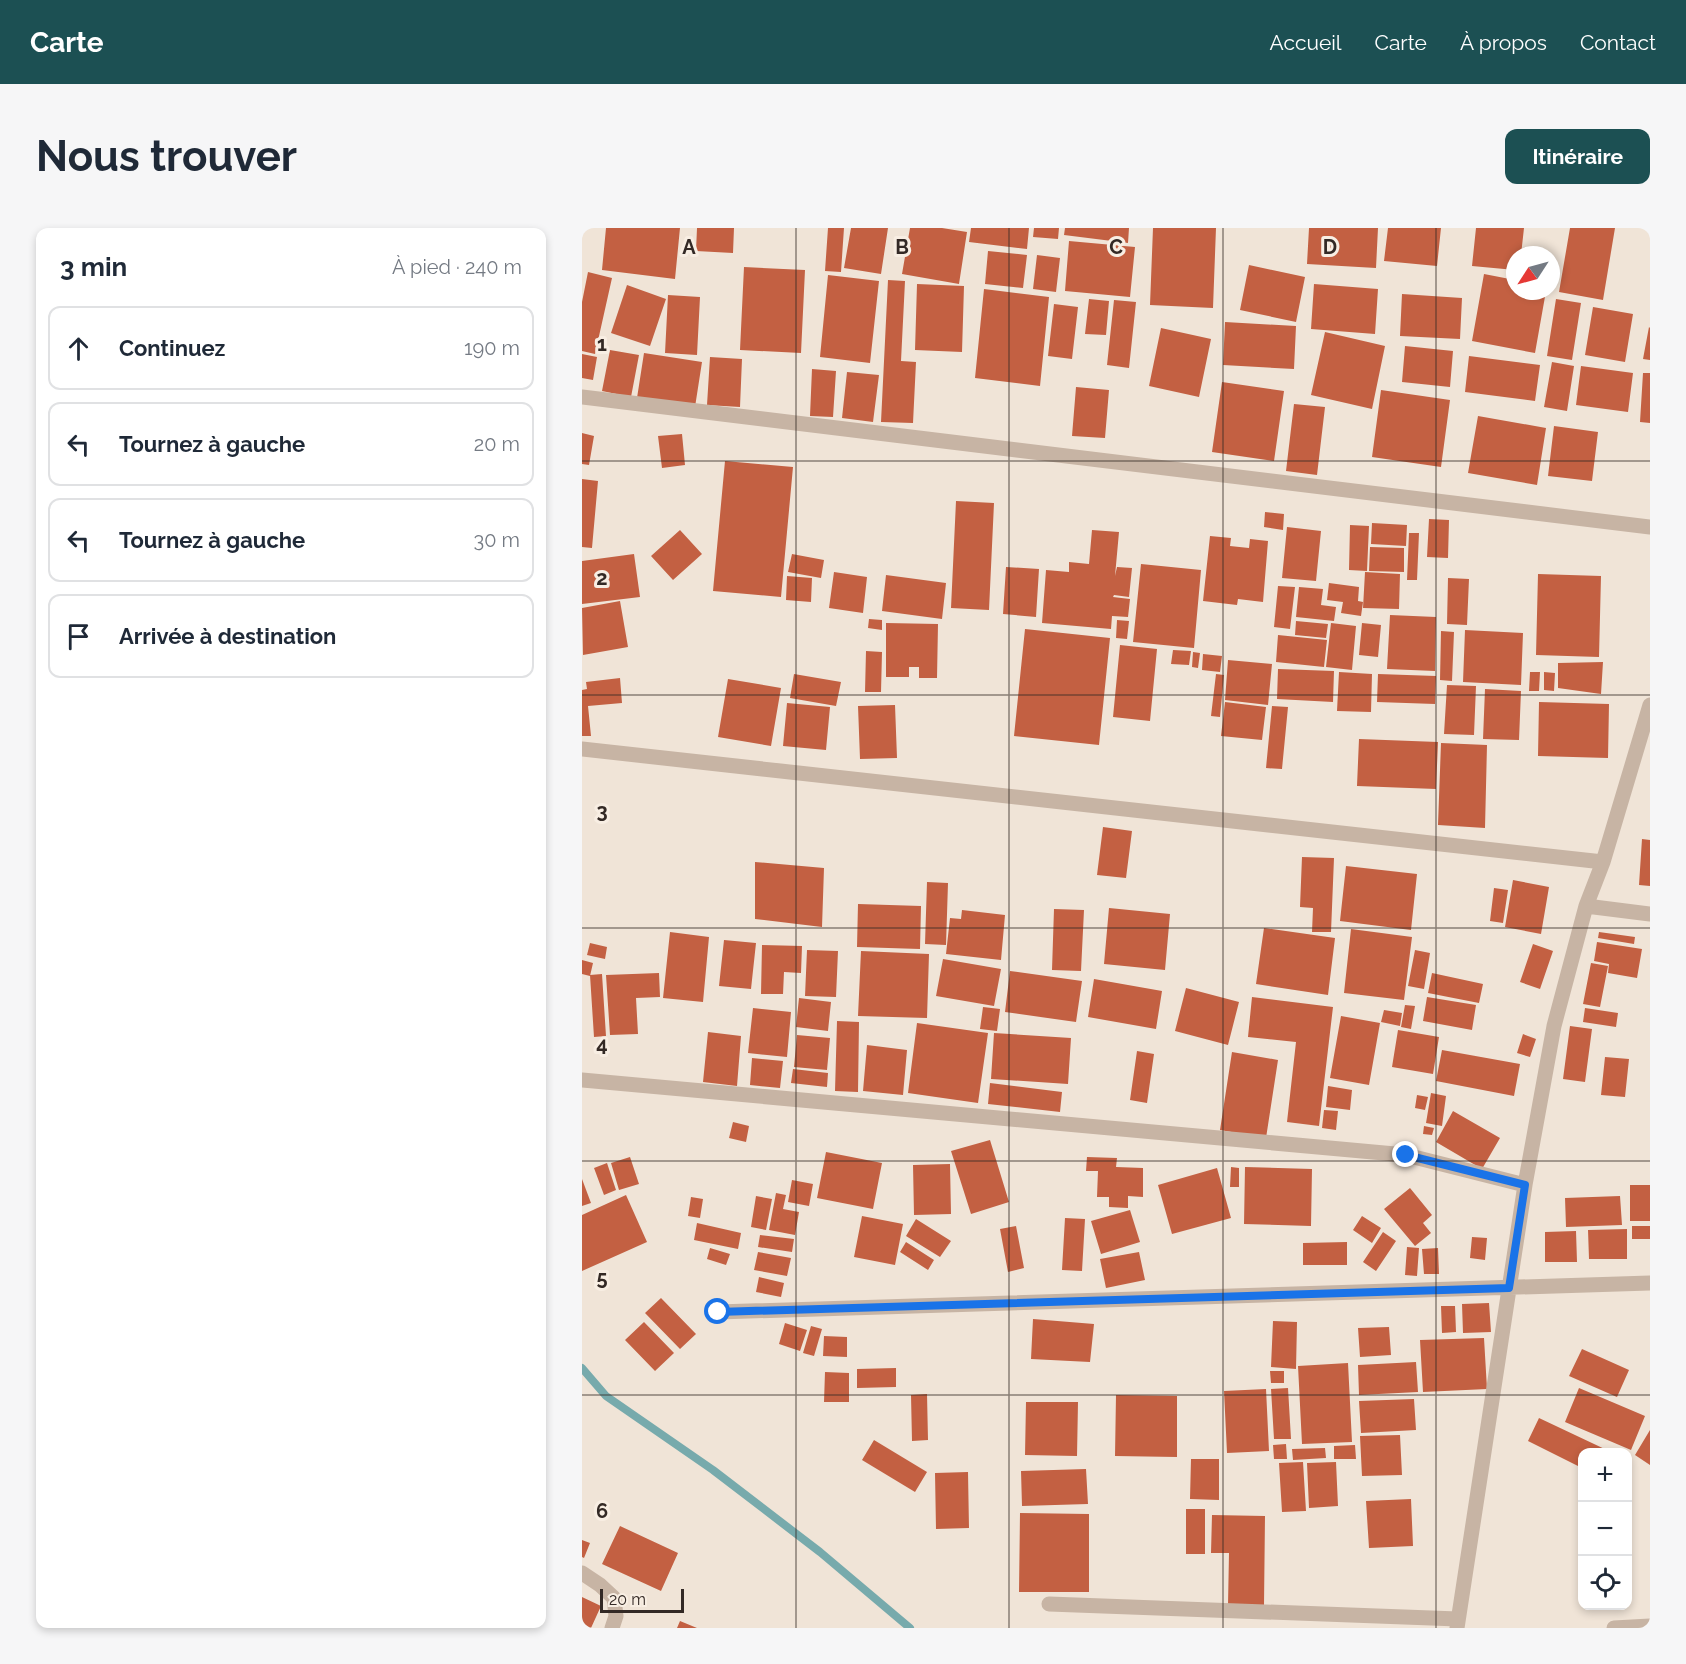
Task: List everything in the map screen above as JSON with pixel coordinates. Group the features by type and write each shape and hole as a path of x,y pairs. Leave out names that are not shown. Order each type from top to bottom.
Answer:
{"street":[{"path":"582,397 1650,527"},
{"path":"1049,1604 1457,1623 1525,1185 1554,1026 1586,906 1603,862 1650,705"},
{"path":"582,749 1603,862"},
{"path":"1586,906 1650,914"},
{"path":"582,1080 1406,1155 1525,1185"},
{"path":"718,1312 1650,1283"},
{"path":"582,1573 614,1598 616,1616 612,1628"},
{"path":"1614,1628 1650,1626"}],"building":[{"path":"606,228 680,228 675,279 602,270"},
{"path":"697,228 734,228 733,253 696,251"},
{"path":"828,228 844,228 841,272 825,271"},
{"path":"851,228 888,228 881,274 844,268"},
{"path":"910,228 942,228 967,232 959,284 902,274"},
{"path":"971,228 1029,228 1027,249 969,242"},
{"path":"1034,228 1059,228 1058,239 1033,237"},
{"path":"1065,228 1129,228 1128,243 1064,235"},
{"path":"1153,228 1216,228 1213,308 1150,305"},
{"path":"1309,228 1378,228 1376,268 1307,264"},
{"path":"1388,228 1441,228 1437,266 1384,261"},
{"path":"1476,228 1524,228 1522,246 1506,246 1506,269 1472,266"},
{"path":"1570,228 1615,228 1603,300 1560,292"},
{"path":"1069,241 1135,247 1130,297 1065,291"},
{"path":"988,251 1027,255 1023,288 985,284"},
{"path":"1037,255 1060,258 1056,292 1033,289"},
{"path":"1249,265 1305,277 1296,322 1240,310"},
{"path":"744,267 805,270 801,353 740,350"},
{"path":"588,272 612,278 595,354 582,351 582,302"},
{"path":"1484,274 1506,278 1506,300 1544,300 1535,353 1472,341"},
{"path":"828,275 879,281 870,363 820,357"},
{"path":"888,280 905,281 901,361 916,362 913,423 881,422"},
{"path":"917,284 964,286 962,352 915,350"},
{"path":"1314,284 1378,289 1375,334 1311,329"},
{"path":"627,285 666,299 650,346 611,333"},
{"path":"984,289 1049,297 1040,386 975,378"},
{"path":"1402,294 1462,298 1460,339 1400,336"},
{"path":"668,295 700,297 697,355 665,353"},
{"path":"1089,299 1109,301 1106,335 1085,334"},
{"path":"1114,300 1136,302 1129,368 1107,365"},
{"path":"1556,300 1581,303 1572,360 1547,356"},
{"path":"1054,304 1078,307 1072,359 1048,356"},
{"path":"1593,307 1633,314 1625,362 1585,355"},
{"path":"1225,322 1296,326 1294,369 1223,365"},
{"path":"1161,328 1211,339 1199,397 1149,386"},
{"path":"1650,328 1650,360 1643,359"},
{"path":"1325,332 1385,346 1372,409 1311,395"},
{"path":"1405,346 1453,351 1450,387 1402,382"},
{"path":"610,350 639,355 631,397 602,391"},
{"path":"644,353 702,362 695,407 637,398"},
{"path":"582,354 597,357 593,380 582,378"},
{"path":"1469,356 1540,365 1535,401 1465,392"},
{"path":"710,357 742,359 740,407 707,405"},
{"path":"1552,362 1574,366 1567,411 1544,407"},
{"path":"1581,366 1633,373 1628,412 1576,405"},
{"path":"812,369 836,371 833,417 810,416"},
{"path":"847,372 879,375 873,422 842,418"},
{"path":"1643,373 1650,373 1650,423 1640,422"},
{"path":"1222,382 1284,391 1274,461 1212,452"},
{"path":"1076,387 1109,390 1105,438 1072,436"},
{"path":"1381,390 1450,400 1441,467 1372,457"},
{"path":"1294,404 1325,407 1317,475 1286,471"},
{"path":"1478,416 1546,428 1537,485 1468,473"},
{"path":"1554,426 1598,432 1592,481 1548,476"},
{"path":"582,433 594,436 589,465 582,464"},
{"path":"682,434 685,465 662,468 658,436"},
{"path":"725,461 793,467 781,597 713,591"},
{"path":"582,479 598,481 592,548 582,547"},
{"path":"956,501 994,503 989,610 951,608"},
{"path":"1265,512 1284,514 1283,530 1264,527"},
{"path":"1429,519 1449,520 1448,558 1427,557"},
{"path":"1372,523 1407,525 1406,546 1371,544"},
{"path":"1350,525 1369,526 1367,571 1349,570"},
{"path":"1287,527 1321,531 1316,581 1282,578"},
{"path":"680,530 702,554 673,580 651,556"},
{"path":"1092,530 1119,532 1115,576 1117,567 1132,568 1129,597 1114,595 1113,597 1130,599 1128,617 1112,616 1111,629 1042,623 1046,570 1069,572 1069,562 1089,564"},
{"path":"1409,533 1419,533 1417,580 1407,580"},
{"path":"1210,536 1231,538 1230,546 1249,548 1250,539 1268,541 1263,602 1238,599 1237,605 1203,601"},
{"path":"1370,547 1404,548 1404,572 1369,571"},
{"path":"634,554 640,597 582,604 582,561"},
{"path":"792,554 824,560 821,578 788,572"},
{"path":"1141,564 1201,570 1194,648 1133,642"},
{"path":"1006,567 1039,569 1036,617 1003,614"},
{"path":"834,572 867,577 863,613 829,608"},
{"path":"1365,572 1400,574 1399,609 1363,608"},
{"path":"1538,574 1601,576 1599,657 1536,655"},
{"path":"886,575 946,583 942,619 882,611"},
{"path":"787,576 812,578 811,602 786,600"},
{"path":"1448,578 1469,579 1467,625 1447,624"},
{"path":"1329,583 1359,587 1358,601 1363,602 1361,616 1341,613 1343,602 1327,600"},
{"path":"1278,586 1295,587 1290,629 1274,627"},
{"path":"1299,587 1323,589 1321,605 1336,607 1334,621 1296,617"},
{"path":"620,601 628,647 583,655 582,608"},
{"path":"1390,615 1436,617 1435,671 1387,669"},
{"path":"869,619 882,620 882,630 868,628"},
{"path":"1117,620 1129,621 1127,639 1116,638"},
{"path":"1296,621 1328,624 1326,638 1295,635"},
{"path":"886,623 938,624 937,678 919,678 919,667 909,667 909,677 886,677"},
{"path":"1331,623 1356,626 1352,670 1326,667"},
{"path":"1362,623 1381,625 1378,657 1359,655"},
{"path":"1025,629 1110,638 1099,745 1014,736"},
{"path":"1465,630 1523,633 1521,685 1463,682"},
{"path":"1441,631 1454,632 1452,681 1440,680"},
{"path":"1278,635 1327,640 1324,667 1276,662"},
{"path":"1120,645 1157,649 1150,721 1113,717"},
{"path":"1173,650 1191,651 1189,665 1171,664"},
{"path":"866,651 882,652 881,692 865,692"},
{"path":"1193,652 1200,653 1198,668 1192,667"},
{"path":"1203,654 1222,656 1220,672 1202,670"},
{"path":"1228,660 1272,664 1268,705 1225,700"},
{"path":"1603,662 1601,694 1558,688 1558,663"},
{"path":"1278,669 1334,671 1333,702 1277,699"},
{"path":"1339,672 1372,674 1371,712 1337,711"},
{"path":"1530,672 1540,672 1539,691 1529,691"},
{"path":"1544,672 1555,673 1554,691 1544,690"},
{"path":"794,674 841,682 836,706 790,698"},
{"path":"1216,674 1224,675 1220,717 1211,716"},
{"path":"1378,674 1436,676 1435,704 1377,702"},
{"path":"620,678 622,703 588,706 591,736 582,736 582,690 587,689 586,682"},
{"path":"728,679 781,688 771,746 718,737"},
{"path":"1447,685 1476,686 1474,735 1444,734"},
{"path":"1485,689 1521,691 1519,740 1483,739"},
{"path":"1225,702 1266,707 1262,740 1221,736"},
{"path":"1539,702 1609,704 1608,758 1538,756"},
{"path":"787,703 830,707 826,750 783,746"},
{"path":"895,705 897,758 860,759 858,706"},
{"path":"1272,706 1288,707 1282,769 1266,768"},
{"path":"1359,739 1438,742 1436,789 1357,786"},
{"path":"1441,743 1487,745 1485,828 1438,825"},
{"path":"1103,827 1132,831 1126,878 1097,875"},
{"path":"1642,839 1650,840 1650,886 1639,885"},
{"path":"1302,857 1334,858 1331,932 1312,932 1313,908 1300,907"},
{"path":"755,862 824,868 822,927 755,919"},
{"path":"1346,866 1417,874 1411,930 1340,921"},
{"path":"1513,880 1549,887 1541,934 1505,927"},
{"path":"927,882 948,883 946,945 925,944"},
{"path":"1494,888 1508,890 1503,923 1490,921"},
{"path":"858,904 921,906 920,949 857,947"},
{"path":"1109,908 1170,914 1165,970 1104,964"},
{"path":"1054,909 1084,910 1081,971 1052,970"},
{"path":"962,910 1005,915 1001,960 946,954 950,918 961,919"},
{"path":"1264,928 1335,938 1328,995 1256,984"},
{"path":"1351,929 1412,937 1404,1000 1344,993"},
{"path":"670,932 709,937 703,1002 663,998"},
{"path":"1599,932 1635,937 1634,944 1598,938"},
{"path":"724,940 756,943 751,989 719,986"},
{"path":"1597,942 1642,949 1637,978 1608,973 1609,964 1594,961"},
{"path":"590,943 607,947 605,959 587,955"},
{"path":"1533,944 1553,951 1540,989 1520,982"},
{"path":"762,945 802,946 801,973 784,972 783,994 761,994"},
{"path":"807,950 838,951 836,997 805,996"},
{"path":"1415,950 1430,953 1424,989 1408,986"},
{"path":"861,951 929,954 927,1018 858,1016"},
{"path":"943,959 1001,969 994,1006 936,996"},
{"path":"582,960 593,963 590,976 582,974"},
{"path":"1591,963 1608,966 1600,1007 1583,1004"},
{"path":"1010,971 1082,981 1076,1022 1005,1012"},
{"path":"659,973 660,997 636,998 638,1034 610,1035 606,975"},
{"path":"1432,973 1483,984 1479,1003 1428,993"},
{"path":"602,974 606,1036 594,1037 590,975"},
{"path":"1094,979 1162,991 1156,1029 1088,1017"},
{"path":"1186,988 1239,1002 1228,1045 1175,1031"},
{"path":"1252,997 1333,1007 1319,1126 1287,1122 1296,1042 1248,1037"},
{"path":"1427,997 1476,1005 1472,1030 1423,1021"},
{"path":"799,998 831,1002 828,1031 796,1027"},
{"path":"1405,1005 1415,1006 1411,1029 1401,1027"},
{"path":"983,1007 1000,1009 997,1031 980,1029"},
{"path":"753,1008 791,1012 787,1057 748,1053"},
{"path":"1585,1008 1618,1013 1616,1027 1583,1022"},
{"path":"1384,1010 1402,1013 1400,1026 1381,1022"},
{"path":"1341,1016 1380,1023 1369,1085 1330,1078"},
{"path":"837,1021 859,1022 858,1092 835,1091"},
{"path":"917,1023 988,1033 978,1103 908,1093"},
{"path":"1570,1026 1592,1029 1585,1082 1563,1079"},
{"path":"1398,1030 1439,1037 1433,1074 1392,1067"},
{"path":"708,1032 741,1036 737,1086 703,1082"},
{"path":"994,1033 1071,1038 1068,1084 991,1079"},
{"path":"1523,1034 1536,1039 1530,1057 1517,1053"},
{"path":"797,1035 830,1038 827,1070 794,1067"},
{"path":"867,1045 907,1050 903,1095 863,1091"},
{"path":"1442,1050 1520,1064 1514,1096 1436,1081"},
{"path":"1137,1051 1154,1054 1147,1103 1130,1100"},
{"path":"1232,1052 1278,1060 1266,1138 1220,1130"},
{"path":"1605,1057 1629,1059 1625,1097 1601,1095"},
{"path":"752,1058 783,1061 780,1088 750,1085"},
{"path":"793,1069 828,1073 827,1087 791,1083"},
{"path":"990,1083 1062,1092 1060,1112 988,1104"},
{"path":"1328,1086 1352,1090 1350,1110 1326,1107"},
{"path":"1431,1093 1446,1096 1442,1126 1426,1123"},
{"path":"1417,1095 1428,1097 1425,1110 1415,1108"},
{"path":"1324,1110 1338,1111 1336,1130 1322,1128"},
{"path":"1453,1111 1500,1138 1482,1169 1436,1142"},
{"path":"733,1122 749,1126 746,1142 729,1138"},
{"path":"1424,1126 1434,1128 1432,1135 1423,1134"},
{"path":"990,1140 1009,1202 971,1214 951,1151"},
{"path":"826,1152 882,1163 873,1209 817,1198"},
{"path":"630,1157 639,1184 619,1190 611,1163"},
{"path":"1087,1157 1117,1158 1116,1167 1143,1168 1143,1197 1128,1196 1128,1208 1109,1207 1109,1197 1097,1197 1098,1171 1086,1171"},
{"path":"607,1163 616,1190 604,1195 594,1168"},
{"path":"950,1164 951,1214 914,1215 913,1165"},
{"path":"1231,1167 1239,1168 1239,1187 1230,1187"},
{"path":"1245,1167 1312,1169 1311,1226 1244,1224"},
{"path":"1217,1168 1231,1218 1172,1234 1158,1185"},
{"path":"582,1179 591,1203 582,1206"},
{"path":"792,1180 813,1184 809,1206 788,1202"},
{"path":"1630,1185 1650,1185 1650,1221 1630,1221"},
{"path":"1410,1188 1432,1215 1423,1223 1431,1233 1415,1246 1384,1209"},
{"path":"776,1193 786,1195 783,1209 799,1212 795,1235 769,1230"},
{"path":"626,1195 647,1242 582,1271 582,1215"},
{"path":"756,1196 772,1199 766,1230 751,1227"},
{"path":"1620,1196 1622,1225 1566,1227 1565,1198"},
{"path":"691,1197 703,1199 700,1218 688,1216"},
{"path":"1130,1210 1140,1242 1101,1254 1091,1221"},
{"path":"862,1216 903,1224 895,1265 854,1257"},
{"path":"1362,1216 1381,1228 1372,1243 1353,1230"},
{"path":"1065,1218 1085,1219 1082,1271 1062,1270"},
{"path":"916,1219 951,1241 940,1257 906,1236"},
{"path":"697,1223 741,1233 738,1249 694,1240"},
{"path":"1016,1226 1024,1268 1008,1272 1000,1229"},
{"path":"1632,1226 1650,1226 1650,1239 1632,1239"},
{"path":"1627,1229 1627,1259 1589,1259 1588,1230"},
{"path":"1576,1231 1577,1262 1545,1262 1545,1232"},
{"path":"1383,1232 1396,1241 1376,1271 1363,1262"},
{"path":"760,1235 794,1239 792,1252 758,1247"},
{"path":"1472,1237 1487,1238 1485,1260 1470,1258"},
{"path":"906,1242 934,1260 928,1270 900,1252"},
{"path":"1347,1242 1347,1265 1303,1265 1303,1243"},
{"path":"1407,1247 1419,1248 1417,1276 1405,1275"},
{"path":"710,1248 730,1254 726,1265 707,1259"},
{"path":"1438,1248 1439,1274 1424,1274 1422,1249"},
{"path":"758,1252 791,1258 787,1276 754,1270"},
{"path":"1139,1252 1145,1280 1106,1288 1100,1259"},
{"path":"759,1277 784,1283 781,1297 756,1292"},
{"path":"661,1298 696,1334 680,1349 645,1313"},
{"path":"1489,1303 1491,1332 1463,1333 1462,1304"},
{"path":"1441,1306 1455,1306 1456,1332 1442,1333"},
{"path":"1033,1319 1094,1324 1090,1362 1031,1359"},
{"path":"1273,1321 1297,1322 1296,1369 1271,1367"},
{"path":"644,1322 674,1353 655,1371 625,1340"},
{"path":"785,1323 807,1330 800,1351 779,1344"},
{"path":"811,1326 822,1329 814,1356 803,1353"},
{"path":"1389,1327 1391,1355 1360,1357 1358,1328"},
{"path":"824,1336 847,1337 847,1357 823,1356"},
{"path":"1484,1338 1487,1389 1423,1392 1420,1340"},
{"path":"1582,1349 1629,1370 1617,1397 1569,1376"},
{"path":"1416,1362 1418,1392 1359,1395 1358,1365"},
{"path":"1348,1363 1352,1442 1302,1444 1298,1366"},
{"path":"896,1368 896,1387 857,1388 857,1369"},
{"path":"1270,1371 1284,1371 1284,1383 1271,1383"},
{"path":"825,1372 849,1373 849,1402 824,1402"},
{"path":"1288,1388 1291,1439 1274,1439 1271,1389"},
{"path":"1579,1388 1645,1416 1632,1448 1626,1448 1565,1422"},
{"path":"1266,1389 1269,1451 1227,1453 1224,1391"},
{"path":"927,1394 928,1440 912,1441 911,1395"},
{"path":"1116,1395 1177,1396 1177,1457 1115,1456"},
{"path":"1414,1399 1416,1430 1361,1433 1359,1401"},
{"path":"1026,1402 1078,1402 1077,1456 1025,1455"},
{"path":"1539,1418 1603,1448 1578,1448 1578,1466 1528,1441"},
{"path":"1650,1430 1650,1465 1635,1455"},
{"path":"1400,1435 1402,1475 1362,1476 1360,1436"},
{"path":"874,1440 927,1472 915,1492 862,1460"},
{"path":"1286,1444 1287,1459 1274,1459 1273,1445"},
{"path":"1355,1445 1356,1459 1334,1459 1334,1446"},
{"path":"1325,1448 1326,1458 1293,1460 1292,1449"},
{"path":"1191,1459 1219,1459 1219,1500 1190,1499"},
{"path":"1303,1462 1306,1511 1282,1512 1279,1463"},
{"path":"1336,1462 1338,1506 1309,1508 1307,1463"},
{"path":"1086,1469 1088,1504 1022,1506 1021,1471"},
{"path":"968,1472 969,1528 936,1529 935,1473"},
{"path":"1411,1499 1413,1546 1369,1548 1366,1501"},
{"path":"1186,1509 1205,1509 1205,1554 1186,1554"},
{"path":"1020,1513 1089,1514 1089,1592 1019,1592"},
{"path":"1212,1515 1265,1516 1264,1605 1228,1605 1229,1553 1211,1553"},
{"path":"620,1526 678,1553 661,1591 602,1564"},
{"path":"582,1540 590,1543 584,1558 582,1557"},
{"path":"582,1597 601,1606 591,1628 582,1628"},
{"path":"680,1621 697,1628 677,1628"}],"waterway":[{"path":"582,1368 606,1396 713,1470 820,1552 910,1628"}],"route":[{"path":"718,1312 1509,1288 1525,1185 1406,1155"}]}
